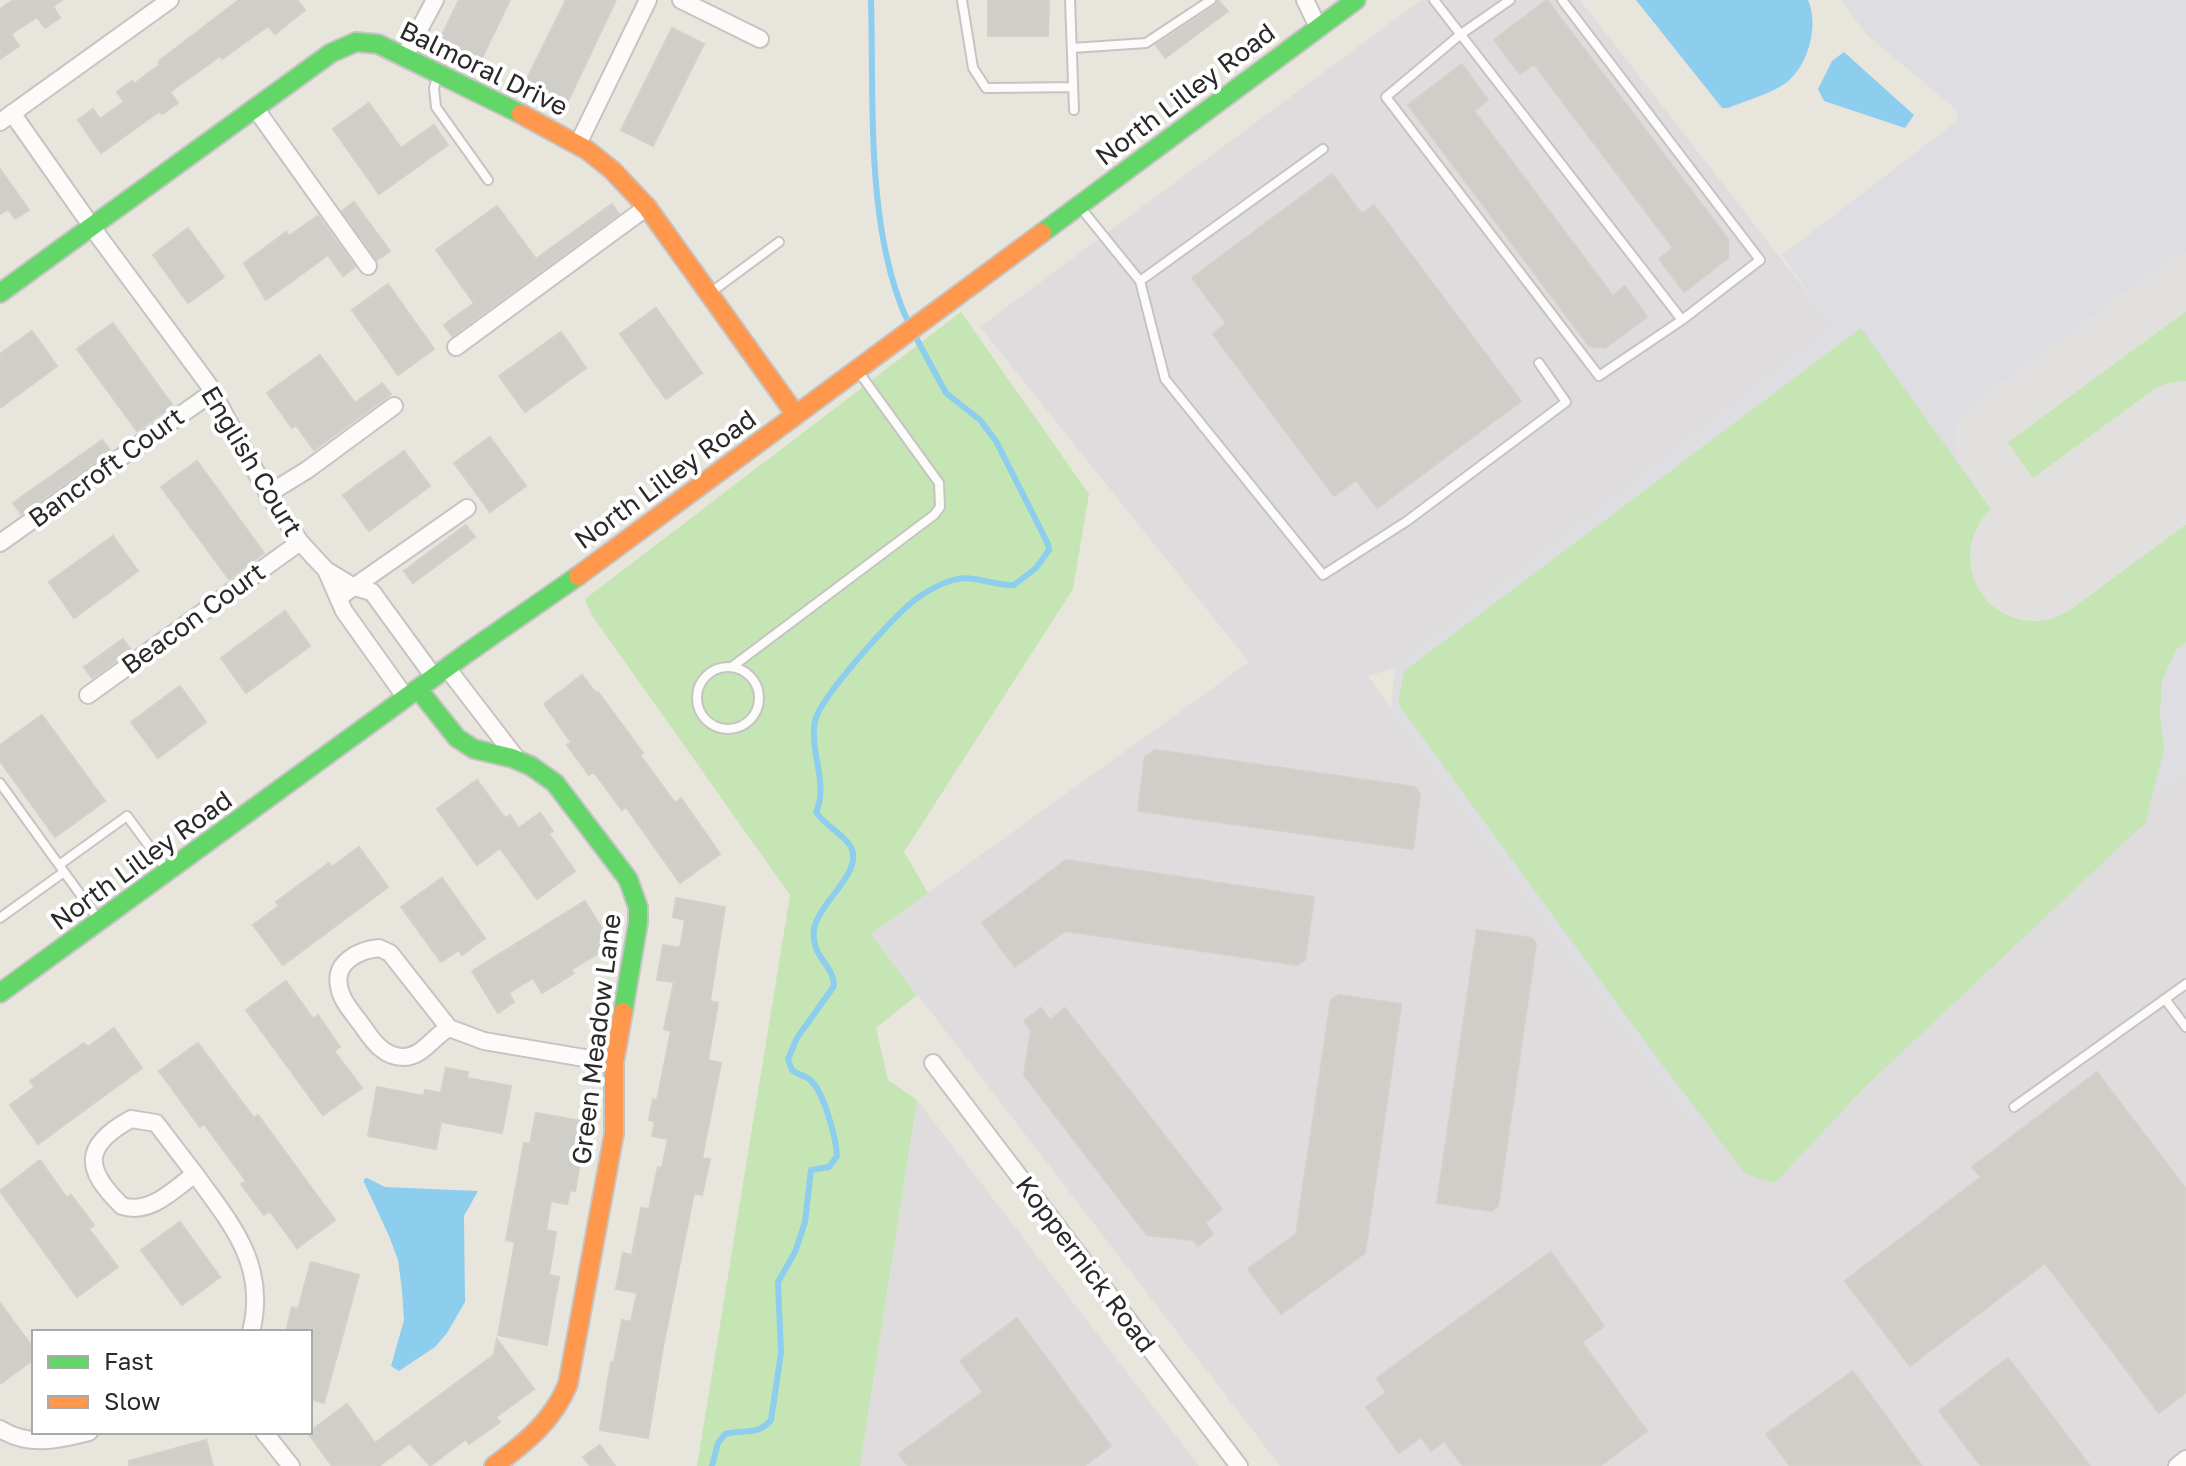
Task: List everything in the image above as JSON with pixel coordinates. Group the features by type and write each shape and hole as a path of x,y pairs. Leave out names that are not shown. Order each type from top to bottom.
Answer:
{"street":[{"path":"6,117 170,0"},
{"path":"405,56 435,0"},
{"path":"578,144 648,0"},
{"path":"681,0 760,39"},
{"path":"1305,0 1318,27"},
{"name":"North Lilley Road","path":"0,993 440,672 608,555 1079,207 1347,3"},
{"name":"Balmoral Drive","path":"0,293 88,222 341,47 368,42 405,56 552,129 612,170 647,207 796,415"},
{"path":"255,108 368,266"},
{"name":"English Court","path":"6,117 213,392 268,494 300,542 326,570 344,611 412,694"},
{"path":"456,347 647,207"},
{"name":"Bancroft Court","path":"0,543 213,392"},
{"path":"268,494 307,470 394,406"},
{"path":"338,598 467,508"},
{"name":"Beacon Court","path":"88,695 300,542"},
{"path":"326,570 354,587 372,592 518,760"},
{"name":"Green Meadow Lane","path":"412,694 457,738 474,749 518,760 555,783 634,891 638,907 638,923 614,1063 614,1134 568,1384 552,1417 538,1433 494,1466"},
{"path":"449,1028 413,1055 402,1058 388,1054 377,1046 345,1002 338,977 344,965 364,949 379,948 390,953 449,1028 484,1041 614,1063"},
{"name":"Koppernick Road","path":"933,1063 1239,1466"},
{"path":"195,1174 156,1203 131,1209 122,1206 109,1192 94,1169 93,1160 100,1140 131,1119 148,1120 163,1130 195,1174 238,1234 250,1262 255,1303 251,1330"},
{"path":"0,1429 29,1440 51,1441 81,1434"},
{"path":"266,1434 291,1466"},
{"path":"2177,1466 2186,1459"}],"lane":[{"path":"962,0 973,68 986,88 1073,87"},
{"path":"1070,0 1074,110"},
{"path":"1072,48 1146,43 1211,0"},
{"path":"1434,0 1682,320"},
{"path":"1510,0 1461,34 1386,97 1599,376 1682,320 1760,260 1562,0"},
{"path":"438,72 434,88 436,107 488,180"},
{"path":"1140,281 1323,149"},
{"path":"1079,207 1140,281 1165,379 1323,575 1407,521 1566,402 1539,363"},
{"path":"709,294 779,242"},
{"path":"733,666 752,678 759,696 758,706 754,716 739,728 719,728 702,716 697,695 706,676 721,666 733,666 934,515 940,507 939,483 857,370"},
{"path":"0,783 100,921"},
{"path":"0,918 127,816 169,872"},
{"path":"2014,1107 2186,984"},
{"path":"2165,999 2186,1027"}],"shaded area":[{"path":"1421,0 1580,0 1834,327 1395,668 1368,676 1668,1089 2186,768 2186,1466 1280,1466 871,934 1249,662 980,327"},
{"path":"1841,0 2186,0 2186,772 1692,1123 1391,707 1395,668 1833,328 1782,255 1956,122 1958,111 1867,35"},
{"path":"917,1100 1199,1466 860,1466"}],"green space":[{"path":"2186,295 2186,394 2044,497 2029,487 2013,467 2002,438 2030,410"},
{"path":"961,312 1089,494 1073,589 904,852 928,893 871,934 917,995 876,1028 888,1080 917,1100 860,1466 697,1466 790,895 591,614 585,599"},
{"path":"1861,328 2050,591 2186,490 2186,642 2176,650 2162,681 2160,713 2164,750 2145,823 1866,1086 1775,1183 1744,1172 1398,704 1404,671"}],"water":[{"path":"1636,0 1808,0 1812,21 1810,44 1795,75 1787,82 1774,90 1722,108"},
{"path":"1844,52 1914,115 1905,128 1824,101 1818,89 1832,61"},
{"path":"367,1178 385,1187 478,1191 464,1216 465,1302 435,1347 399,1371 391,1366 404,1320 398,1260 364,1182"}],"building":[{"path":"13,0 62,0 53,6 60,18 45,28 37,17 11,34 19,46 0,59 0,9"},
{"path":"239,0 297,0 305,10 275,34 268,26 222,59 220,56 170,92 178,103 162,114 160,111 101,153 78,120 93,109 100,119 124,102 117,92 132,81 134,84"},
{"path":"459,0 510,0 478,66 451,53 456,44 441,37"},
{"path":"566,0 616,0 568,101 553,93 549,102 522,89"},
{"path":"988,0 1049,0 1048,36 988,36"},
{"path":"1218,0 1228,11 1165,58 1156,45 1215,6"},
{"path":"1547,0 1728,239 1728,258 1684,292 1659,259 1673,248 1534,64 1520,74 1494,40"},
{"path":"672,28 704,44 653,146 621,130"},
{"path":"1462,64 1488,100 1474,111 1613,296 1625,286 1647,317 1605,348 1589,346 1408,105"},
{"path":"369,103 401,148 434,125 448,145 379,194 333,129"},
{"path":"0,169 29,210 15,219 8,209 0,214"},
{"path":"1332,174 1362,214 1374,205 1521,401 1377,508 1356,480 1334,496 1213,334 1226,323 1192,278"},
{"path":"354,202 390,251 377,260 342,211"},
{"path":"612,204 619,214 452,336 444,325 474,303 436,250 497,206 536,259"},
{"path":"318,216 355,267 343,276 328,255 266,300 244,263 286,232 289,236"},
{"path":"188,228 224,277 188,303 153,255"},
{"path":"388,284 434,349 398,375 352,310"},
{"path":"656,308 702,373 666,399 620,334"},
{"path":"113,323 173,406 137,431 77,349"},
{"path":"32,331 57,366 0,408 0,354"},
{"path":"561,332 586,368 525,412 499,376"},
{"path":"320,355 355,403 382,383 391,394 314,450 296,425 292,428 267,393"},
{"path":"490,437 526,486 490,512 454,463"},
{"path":"102,440 111,451 21,514 13,503"},
{"path":"404,451 430,486 369,531 343,495"},
{"path":"197,461 264,553 229,579 161,487"},
{"path":"466,525 475,537 413,583 404,571"},
{"path":"113,536 138,571 74,618 49,582"},
{"path":"285,611 310,646 246,693 221,658"},
{"path":"123,639 131,650 92,678 84,667"},
{"path":"582,675 643,753 640,755 675,803 681,798 720,854 680,883 626,807 622,810 594,772 589,775 567,745 571,742 544,704"},
{"path":"180,686 206,722 158,758 131,722"},
{"path":"42,715 105,801 55,837 0,761 0,745"},
{"path":"1155,750 1415,787 1420,795 1413,849 1138,811 1145,757"},
{"path":"477,780 505,818 510,815 519,828 540,813 553,831 549,834 575,871 537,899 500,848 477,865 437,809"},
{"path":"359,847 388,887 283,965 253,925 279,906 276,902 329,863 332,867"},
{"path":"1066,860 1314,897 1305,960 1298,965 1065,931 1015,967 982,923"},
{"path":"442,878 485,938 462,955 459,950 441,962 401,907"},
{"path":"676,898 725,907 710,1001 718,1003 708,1060 721,1063 702,1158 710,1159 702,1195 694,1193 648,1438 600,1430 611,1362 614,1363 622,1320 631,1322 637,1293 616,1289 623,1253 632,1255 641,1208 649,1209 668,1139 652,1136 655,1121 649,1120 653,1099 657,1100 671,1031 664,1029 674,982 657,980 663,945 680,948 685,920 673,917"},
{"path":"585,901 612,945 571,970 574,973 542,993 533,978 509,993 514,1002 498,1013 472,971"},
{"path":"1477,930 1532,938 1536,944 1498,1206 1491,1211 1437,1203"},
{"path":"286,981 313,1019 318,1015 340,1047 334,1051 362,1088 323,1115 246,1010"},
{"path":"1339,995 1401,1004 1365,1253 1281,1314 1248,1269 1296,1234 1331,1000"},
{"path":"1041,1008 1050,1020 1065,1008 1222,1209 1205,1223 1213,1234 1198,1246 1193,1240 1147,1235 1024,1075 1031,1031 1024,1021"},
{"path":"114,1028 142,1068 38,1144 10,1105 35,1087 30,1081 84,1043 88,1047"},
{"path":"198,1043 254,1118 258,1115 335,1220 297,1248 270,1211 264,1215 241,1184 246,1181 204,1124 200,1127 159,1071"},
{"path":"446,1068 468,1072 467,1078 511,1086 502,1133 441,1122 436,1149 368,1136 377,1087 424,1096 425,1090 441,1093"},
{"path":"2097,1072 2186,1189 2186,1392 2159,1413 2045,1263 1910,1366 1845,1281 1981,1177 1972,1167"},
{"path":"536,1113 587,1122 575,1191 570,1190 567,1204 551,1201 546,1230 556,1232 549,1275 559,1277 547,1345 498,1335 515,1242 506,1240 524,1143 530,1144"},
{"path":"40,1160 67,1198 71,1195 94,1225 89,1229 118,1267 77,1297 0,1191"},
{"path":"180,1222 220,1277 182,1305 141,1250"},
{"path":"1551,1252 1604,1326 1582,1342 1647,1431 1600,1466 1463,1466 1444,1441 1431,1451 1421,1437 1399,1453 1366,1407 1386,1393 1377,1378"},
{"path":"311,1262 359,1275 324,1403 312,1400 312,1330 286,1330 292,1307 298,1309"},
{"path":"0,1303 32,1346 32,1360 0,1384"},
{"path":"1017,1318 1111,1446 1084,1466 908,1466 899,1454 983,1392 960,1361"},
{"path":"497,1339 534,1389 496,1417 500,1422 469,1444 466,1439 430,1466 410,1443 379,1466 332,1466 309,1434 347,1404 375,1443 494,1355"},
{"path":"2008,1358 2090,1466 1981,1466 1939,1411"},
{"path":"1853,1371 1922,1466 1790,1466 1766,1434"},
{"path":"206,1440 213,1466 129,1466 129,1461"},
{"path":"600,1445 615,1466 590,1466 583,1457"}],"waterway":[{"path":"871,0 878,208 895,288 909,324"},
{"path":"712,1466 718,1443 725,1434 755,1430 771,1420 781,1353 778,1282 795,1252 805,1222 811,1170 829,1167 837,1156 832,1127 820,1093 809,1079 792,1070 788,1059 797,1038 834,986 833,978 815,947 814,929 824,908 846,877 853,857 848,842 816,812 820,779 814,744 815,721 843,676 916,599 953,580 976,579 1014,585 1036,568 1049,550 996,441 980,420 946,393 914,334"}],"taxiway":[{"path":"2049,546 1982,451 1980,435 1990,423 2186,279"}],"runway":[{"path":"2034,557 2186,445"}],"traffic: fast":[{"path":"1042,233 1356,0"},
{"path":"0,293 331,53 356,42 378,44 521,114"},
{"path":"0,993 467,653 578,576"},
{"path":"418,689 457,738 474,749 531,766 555,783 628,879 638,907 638,923 623,1012"}],"traffic: slow":[{"path":"521,114 587,150 612,170 647,207 796,415"},
{"path":"578,576 1042,233"},
{"path":"494,1466 546,1420 568,1384 614,1134 614,1063 623,1012"}]}
